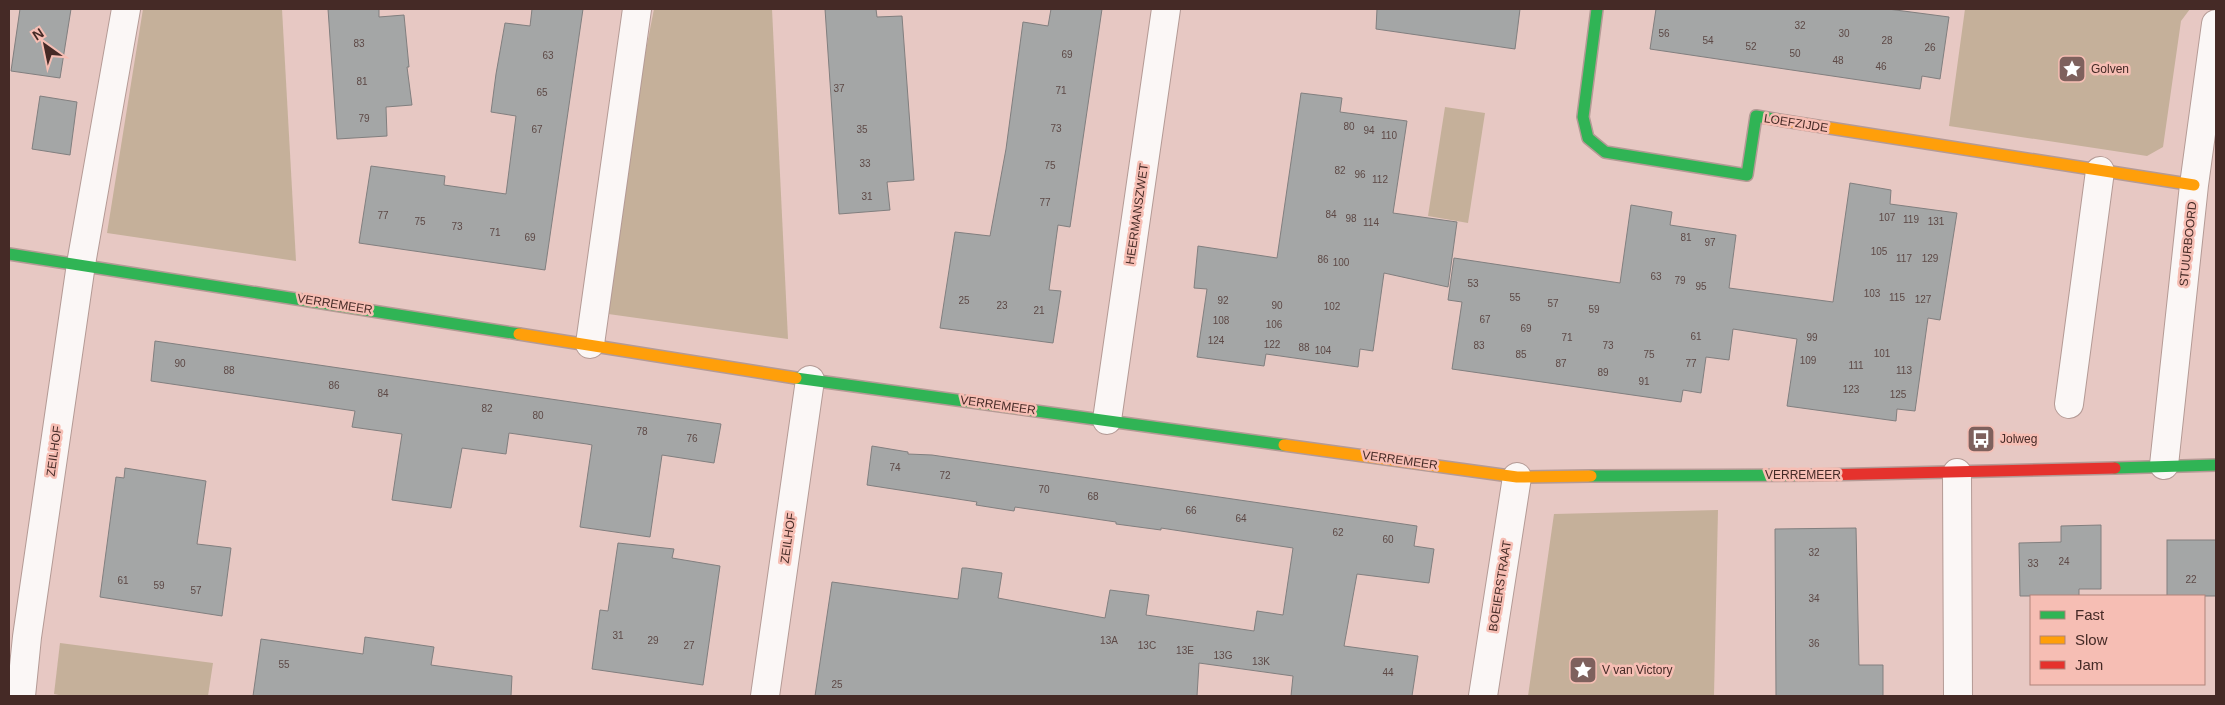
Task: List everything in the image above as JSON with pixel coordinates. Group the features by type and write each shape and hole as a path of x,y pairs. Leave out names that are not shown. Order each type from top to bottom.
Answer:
{"street":[{"path":"80,264 126,9"},
{"path":"590,344 637,9"},
{"name":"HEERMANSZWET","path":"1107,420 1166,9"},
{"name":"LOEFZIJDE","path":"1597,9 1583,117 1588,138 1605,152 1747,176 1756,116 2194,185"},
{"name":"STUURBOORD","path":"2164,466 2194,185 2216,24"},
{"path":"2069,404 2100,171"},
{"name":"VERREMEER","path":"9,254 810,380 1517,476 1957,473 2216,465"},
{"name":"ZEILHOF","path":"21,696 18,636 80,264"},
{"name":"ZEILHOF","path":"765,696 810,380"},
{"path":"1957,473 1958,696"},
{"name":"BOEIERSTRAAT","path":"1483,696 1517,476"}],"shaded area":[{"path":"143,9 282,9 296,261 107,233"},
{"path":"654,9 772,9 788,339 594,312"},
{"path":"1965,9 2190,9 2181,21 2163,147 2147,156 1949,126"},
{"path":"1445,107 1485,113 1468,223 1428,216"},
{"path":"1718,510 1714,696 1528,696 1554,514"},
{"path":"60,643 213,663 208,696 64,696 54,694"}],"building":[{"path":"20,9 71,9 60,78 11,71"},
{"path":"328,9 379,9 379,17 404,15 409,67 407,67 412,105 386,107 387,136 337,139"},
{"path":"532,9 583,9 545,270 359,243 371,166 445,176 444,185 506,194 516,116 491,112 496,74 505,23 530,26"},
{"path":"825,9 876,9 877,17 902,16 914,180 887,182 890,210 839,214"},
{"path":"1051,9 1102,9 1070,227 1058,225 1049,290 1061,291 1053,343 940,328 955,232 990,236 1006,149 1023,22 1048,26"},
{"path":"1377,9 1520,9 1515,49 1376,29"},
{"path":"1656,9 1888,9 1949,17 1940,79 1922,76 1920,89 1650,49"},
{"path":"1301,93 1342,98 1340,112 1407,121 1393,213 1457,222 1448,287 1384,273 1373,351 1360,349 1358,367 1266,354 1264,366 1197,357 1207,289 1194,288 1198,246 1277,258"},
{"path":"40,96 77,102 70,155 32,149"},
{"path":"1850,183 1891,190 1890,204 1957,213 1940,320 1928,318 1915,411 1897,409 1896,421 1787,406 1797,339 1733,329 1729,360 1706,357 1701,393 1683,390 1681,402 1452,369 1462,302 1448,300 1454,258 1620,283 1631,205 1672,212 1670,225 1736,235 1729,288 1833,302"},
{"path":"155,341 721,424 714,463 662,455 650,537 580,527 592,445 587,444 509,433 506,454 462,448 451,508 392,500 402,434 352,427 355,411 151,381"},
{"path":"872,446 908,452 908,454 932,455 1417,526 1414,546 1434,549 1429,583 1357,574 1344,646 1418,656 1412,696 1291,696 1293,676 1199,663 1197,696 815,696 832,582 958,599 962,568 966,568 1002,573 998,598 1105,618 1110,590 1149,595 1146,615 1254,631 1257,611 1283,615 1293,548 1161,528 1161,530 1116,524 1116,522 1015,507 1014,511 976,505 977,502 867,485"},
{"path":"125,468 206,481 197,544 231,548 222,616 100,597 116,477 124,478"},
{"path":"2101,525 2101,589 2079,589 2079,595 2020,596 2019,543 2061,542 2061,526"},
{"path":"1856,528 1859,665 1883,665 1883,696 1776,696 1775,529"},
{"path":"2167,540 2216,540 2216,596 2167,595"},
{"path":"618,543 674,549 672,558 720,566 703,685 592,669 600,610 608,611"},
{"path":"365,637 434,647 431,665 512,676 511,696 253,696 261,639 363,654"}],"traffic: fast":[{"path":"1597,9 1583,117 1588,138 1605,152 1747,175 1756,116 1785,121"},
{"path":"9,254 519,334"},
{"path":"796,378 1284,445"},
{"path":"2115,468 2216,465"},
{"path":"1591,476 1822,475"}],"traffic: slow":[{"path":"1785,121 2194,185"},
{"path":"519,334 796,378"},
{"path":"1284,445 1517,477 1591,476"}],"traffic: jam":[{"path":"1822,475 2115,468"}],"place":[{"name":"Golven","path":"2072,69"},
{"name":"Jolweg","path":"1981,439"},
{"name":"V van Victory","path":"1583,670"}]}
